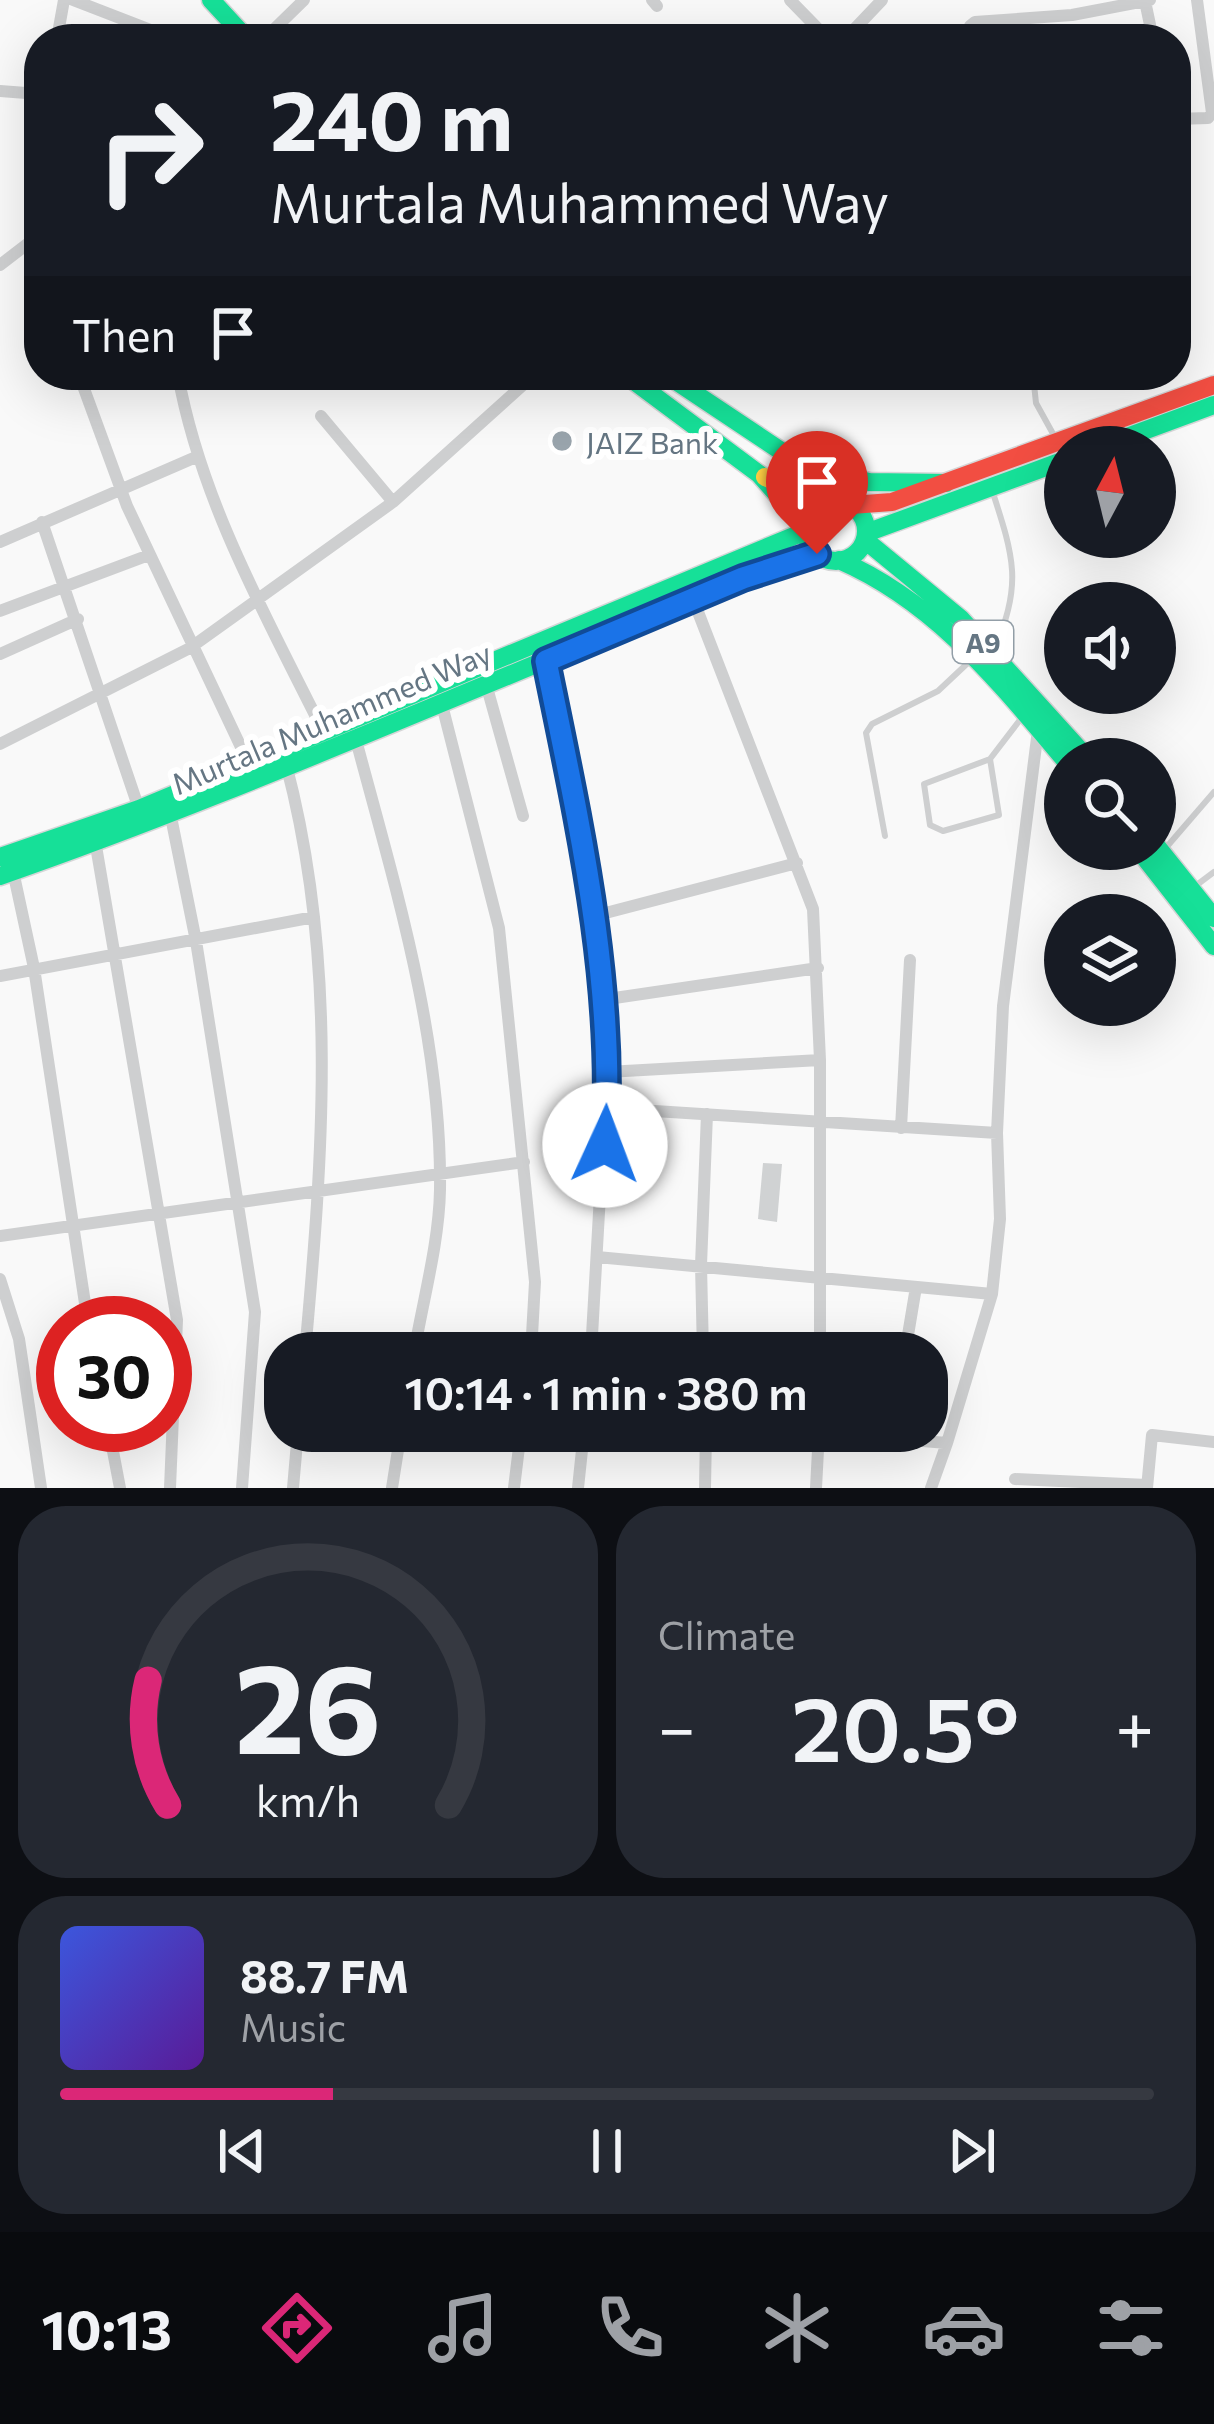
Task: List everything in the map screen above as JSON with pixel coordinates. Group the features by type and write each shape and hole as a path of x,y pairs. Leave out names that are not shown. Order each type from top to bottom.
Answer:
{"main road":[{"path":"211,0 233,24"},
{"path":"646,390 758,474 806,529 817,554"},
{"path":"690,390 805,467 868,482 946,483"},
{"path":"1132,426 1208,397"},
{"path":"1143,426 1175,410"},
{"path":"758,474 824,503 851,505 892,502 1044,457"},
{"path":"839,560 854,555 866,537 992,489 1044,462"},
{"path":"806,529 824,503"},
{"name":"A9","path":"851,505 866,537 961,619 1046,738"},
{"name":"Murtala Muhammed Way","path":"4,868 96,846 171,817 284,760 324,733 806,529"},
{"name":"Murtala Muhammed Way","path":"4,868 249,764 284,760 356,740 693,599 817,554"},
{"name":"A9","path":"817,554 884,580 983,655 1067,738"},
{"path":"1154,870 1214,946"},
{"path":"1175,870 1214,918"}],"street":[{"path":"68,0 133,24"},
{"path":"279,24 304,0"},
{"path":"859,24 882,0"},
{"path":"972,24 1148,0"},
{"path":"1191,119 1208,118 1211,113 1197,0"},
{"path":"0,266 24,247"},
{"path":"85,390 149,555 249,764"},
{"path":"181,390 196,457 257,600 324,733"},
{"path":"0,744 190,648 393,502 517,390"},
{"path":"321,416 393,502"},
{"path":"0,542 196,457"},
{"path":"42,522 103,690 139,809"},
{"path":"0,611 149,555"},
{"path":"693,599 813,909 820,1060 820,1332"},
{"path":"0,654 78,619"},
{"path":"546,661 594,916 607,1072 592,1332"},
{"path":"486,684 524,816"},
{"path":"442,701 499,928 535,1282 532,1332"},
{"path":"948,1440 992,1294 1000,1219 997,1133 1003,1006 1031,721"},
{"path":"356,740 417,983 438,1172 439,1202 417,1332"},
{"path":"284,760 314,917 326,1034 307,1332"},
{"path":"171,817 196,941 255,1312 242,1488"},
{"path":"96,846 118,953 177,1320 170,1488"},
{"path":"594,916 796,863"},
{"path":"4,868 34,968 83,1296"},
{"path":"0,976 314,917"},
{"path":"901,1128 910,960"},
{"path":"601,1000 818,968"},
{"path":"607,1072 820,1060"},
{"path":"608,1108 997,1133"},
{"path":"703,1332 700,1265 707,1114"},
{"path":"0,1237 524,1162"},
{"path":"597,1257 992,1294"},
{"path":"0,1279 19,1339 41,1488"},
{"path":"908,1332 916,1287"},
{"path":"1015,1479 1147,1486 1152,1435 1214,1442"},
{"path":"113,1452 120,1488"},
{"path":"293,1488 296,1452"},
{"path":"392,1488 398,1452"},
{"path":"514,1488 518,1452"},
{"path":"578,1488 582,1452"},
{"path":"705,1488 706,1452"},
{"path":"816,1488 818,1452"},
{"path":"931,1488 944,1452"}],"lane":[{"path":"1035,390 1048,426"},
{"path":"885,836 866,733 938,691 983,655 1012,610 1015,573 992,489"},
{"path":"990,760 999,815 943,832 929,825 924,784 990,760 1031,721"},
{"path":"1176,830 1214,792"},
{"path":"1191,890 1214,872"}],"building":[{"path":"763,1163 782,1164 777,1222 758,1219"}],"traffic: fast":[{"path":"211,0 233,24"},
{"path":"646,390 759,474 806,527"},
{"path":"690,390 805,467 869,482 946,483"},
{"path":"1157,426 1214,405"},
{"path":"866,533 1044,468"},
{"path":"836,501 857,510 866,531 857,552 836,561 815,552 806,531 815,510 836,501"},
{"path":"0,857 139,809 806,531"},
{"path":"865,540 961,619 1069,738"},
{"path":"0,876 206,799 817,554"},
{"path":"839,560 874,577 935,621 990,673 1046,738"},
{"path":"1154,870 1214,946"},
{"path":"1176,870 1214,918"}],"traffic: slow":[{"path":"765,477 824,503"}],"traffic: jam":[{"path":"851,505 892,502 1214,385"}],"place":[{"name":"JAIZ Bank","path":"562,441"}],"route":[{"path":"605,1145 607,1072 594,916 546,661 743,578 817,554"}]}
